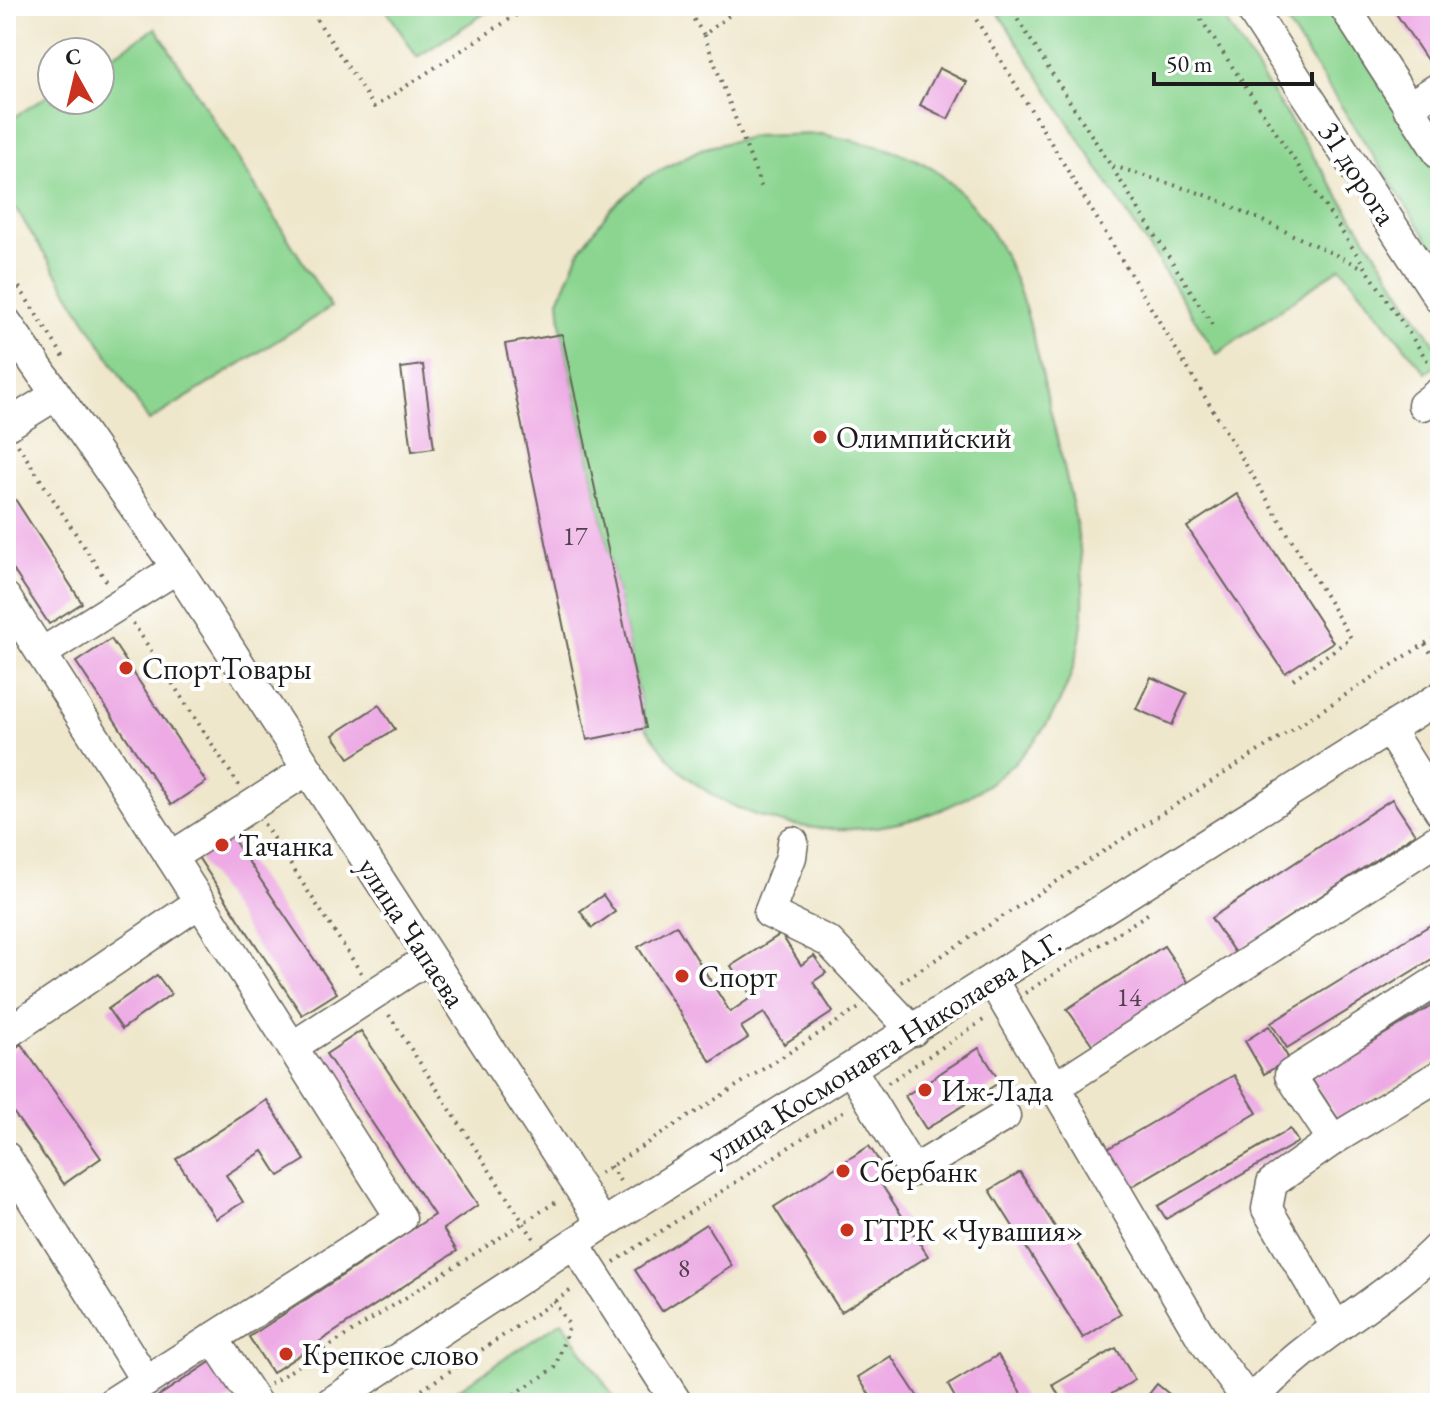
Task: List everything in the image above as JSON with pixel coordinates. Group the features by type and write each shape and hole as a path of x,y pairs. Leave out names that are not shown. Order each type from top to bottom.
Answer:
{"street":[{"name":"31 дорога","path":"1249,6 1440,299"},
{"path":"1344,6 1440,155"},
{"path":"1408,107 1440,87"},
{"name":"улица Чапаева","path":"6,322 177,568 603,1224"},
{"path":"6,426 56,395"},
{"path":"42,653 177,568"},
{"path":"6,598 401,1218 112,1403"},
{"name":"улица Космонавта Николаева А.Г.","path":"330,1403 603,1224 851,1069 913,1031 1000,992 1440,697"},
{"path":"1389,730 1440,811"},
{"path":"171,857 307,770"},
{"path":"1055,1087 1440,838"},
{"path":"793,842 791,857 769,913 829,942 913,1031"},
{"path":"6,1034 200,902"},
{"path":"292,1047 429,958"},
{"path":"1333,1140 1290,1075 1440,979"},
{"path":"1000,992 1203,1340 1250,1403 1266,1384 1335,1325 1425,1261 1440,1245"},
{"path":"851,1069 913,1171 1005,1116"},
{"path":"1335,1325 1267,1209 1272,1183 1333,1140 1440,1075"},
{"path":"6,1157 146,1381"},
{"path":"574,1243 677,1403"},
{"path":"213,1338 253,1399"}],"path":[{"path":"308,6 374,107 530,6"},
{"path":"685,6 704,35 763,192"},
{"path":"704,35 741,6"},
{"path":"968,6 1351,638 1289,682"},
{"path":"1009,6 1215,329"},
{"path":"1192,6 1427,360 1440,366"},
{"path":"1111,165 1209,196 1367,269"},
{"path":"253,1399 1440,634"},
{"path":"1425,644 1440,667"},
{"path":"402,1403 868,1096 1000,992 1165,902"},
{"path":"501,1403 555,1368 569,1325 554,1301"}],"green space":[{"path":"384,6 496,6 417,57"},
{"path":"994,6 1216,6 1440,352 1440,362 1426,373 1341,267 1217,354"},
{"path":"1276,6 1331,6 1440,175 1440,258"},
{"path":"156,28 331,307 149,421 6,193 6,122 36,103 36,116 116,116 116,53"},
{"name":"Олимпийский","path":"821,134 883,148 927,165 965,198 986,224 1016,281 1035,344 1073,509 1083,585 1083,610 1076,656 1062,697 1040,734 1012,765 978,791 940,810 898,823 853,829 786,824 722,800 680,770 646,728 562,334 559,300 579,252 610,209 647,177 701,149 754,136"},
{"path":"562,1321 618,1403 437,1403"}],"building":[{"path":"1391,6 1440,6 1440,52 1427,60"},
{"path":"939,68 967,82 948,119 920,105"},
{"path":"562,334 646,728 587,740 505,344"},
{"path":"423,365 434,448 412,451 401,368"},
{"path":"6,485 82,603 49,624 6,559"},
{"path":"1237,494 1333,642 1285,673 1187,527"},
{"path":"111,639 206,782 171,805 76,662"},
{"path":"1151,677 1187,693 1172,725 1136,709"},
{"path":"379,705 395,729 349,758 333,735"},
{"path":"1392,799 1415,834 1235,953 1211,918"},
{"path":"227,830 337,993 302,1015 194,851"},
{"path":"603,895 615,912 592,928 580,911"},
{"path":"1440,919 1440,954 1287,1048 1271,1023"},
{"path":"676,925 730,1012 752,997 731,966 781,934 801,965 814,956 826,973 813,982 833,1012 784,1044 764,1013 741,1027 748,1038 711,1062 638,947"},
{"path":"1164,946 1190,985 1094,1047 1067,1009"},
{"path":"157,975 171,994 122,1029 108,1009"},
{"path":"1440,1001 1440,1058 1338,1119 1311,1078"},
{"path":"1269,1026 1289,1059 1264,1074 1245,1041"},
{"path":"361,1031 478,1205 443,1229 457,1251 272,1373 249,1337 434,1215 326,1054"},
{"path":"21,1044 101,1158 64,1184 6,1102 6,1055"},
{"path":"979,1048 1000,1082 926,1129 905,1096"},
{"path":"1234,1075 1257,1113 1129,1188 1107,1149"},
{"path":"267,1100 305,1160 279,1176 263,1151 226,1175 243,1202 216,1219 176,1159"},
{"path":"1290,1129 1298,1142 1166,1219 1158,1206"},
{"path":"869,1146 885,1170 876,1176 928,1256 841,1312 774,1207"},
{"path":"1020,1172 1062,1238 1070,1233 1121,1314 1083,1338 990,1190"},
{"path":"706,1224 732,1266 662,1311 635,1270"},
{"path":"1116,1348 1135,1380 1096,1403 1063,1403 1053,1385"},
{"path":"998,1355 1027,1403 958,1403 948,1385"},
{"path":"891,1356 920,1400 916,1403 875,1403 858,1377"},
{"path":"212,1361 234,1396 223,1403 148,1403"},
{"path":"1157,1384 1180,1403 1142,1403"}],"place":[{"name":"Олимпийский","path":"820,437"},
{"name":"СпортТовары","path":"126,668"},
{"name":"Тачанка","path":"222,845"},
{"name":"Спорт","path":"682,976"},
{"name":"Иж-Лада","path":"925,1090"},
{"name":"Сбербанк","path":"843,1171"},
{"name":"ГТРК «Чувашия»","path":"847,1230"},
{"name":"Крепкое слово","path":"286,1354"}]}
